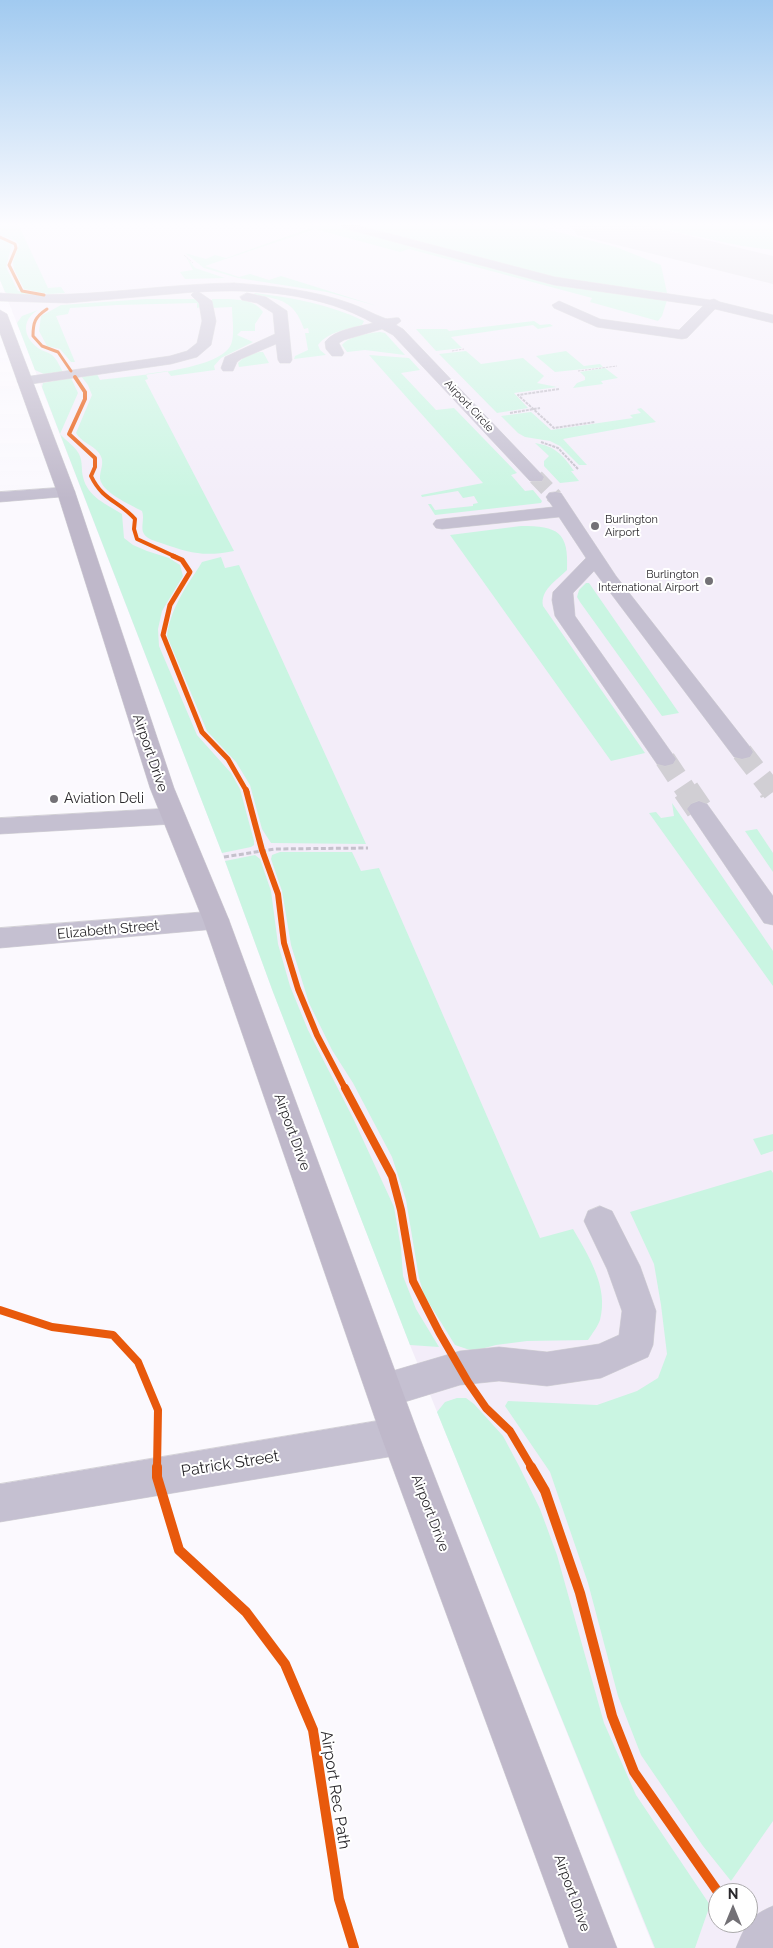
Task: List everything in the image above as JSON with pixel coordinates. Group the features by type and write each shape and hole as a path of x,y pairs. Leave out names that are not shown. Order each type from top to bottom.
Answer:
{"main road":[{"name":"Airport Drive","path":"8,317 24,381 66,492 162,788 216,920 400,1436 592,1948"}],"street":[{"path":"24,381 171,360 192,354 204,345 208,317"},
{"path":"280,317 285,360"},
{"name":"Airport Circle","path":"371,317 384,322 409,343 536,477"},
{"path":"584,317 597,323 682,335 700,317"},
{"path":"337,353 333,349 332,342 339,337 384,322 407,318"},
{"path":"228,368 230,360 238,354 270,344 282,336"},
{"path":"0,497 66,492"},
{"path":"442,524 559,504 608,579 742,752"},
{"path":"596,559 564,592 562,600 565,616 665,759"},
{"path":"699,808 773,916"},
{"path":"0,826 173,816"},
{"name":"Elizabeth Street","path":"0,938 216,920"},
{"path":"385,1390 460,1368 499,1364 547,1369 601,1361 635,1345 640,1311 623,1266 600,1221"},
{"name":"Patrick Street","path":"0,1502 400,1436"},
{"path":"760,1948 773,1930"}],"path":[{"path":"578,371 617,366"},
{"path":"559,389 518,395 554,428 596,422"},
{"path":"509,413 540,408"},
{"path":"260,842 265,859"},
{"path":"223,858 262,850 368,848"}],"shaded area":[{"path":"14,317 773,317 773,1948 654,1948 410,1345 273,992 222,853"}],"green space":[{"path":"21,317 31,317 26,329 29,339 38,348 54,357 63,372 44,374 35,370 17,323"},
{"path":"41,317 56,317 75,362 71,362 60,349 47,346 39,331"},
{"path":"232,317 260,317 255,324 255,331 241,331 237,335 253,342 221,358 214,366 215,370 171,376 167,371 206,362 220,356 229,348 233,334"},
{"path":"299,317 355,317 364,321 362,325 338,332 322,340 318,345 320,350 326,355 294,359 295,356 308,350 305,333 309,333 308,328 304,329"},
{"path":"643,317 661,317 658,321"},
{"path":"534,321 540,325 550,324 553,326 538,329 533,325 451,337 462,348 436,351 416,329 447,329 449,331"},
{"path":"380,332 385,333 405,355 365,350 347,352 342,345 354,337"},
{"path":"466,351 481,364 523,358 544,376 537,383 557,387 514,393 528,408 497,413 439,354"},
{"path":"566,351 584,366 600,364 603,367 555,372 536,356"},
{"path":"263,352 269,363 239,367 238,363 245,356"},
{"path":"369,355 409,358 420,370 401,373 436,410 454,408 517,473 511,475 525,491 533,490 542,501 541,503 435,515 428,504 431,504 435,510 473,506 473,504 478,503 474,496 463,498 458,491 422,497 421,495 483,483"},
{"path":"605,368 618,378 601,381 603,384 573,388 577,383 585,380 585,377 580,372"},
{"path":"97,374 100,380 146,375 148,379 145,380 234,551 214,554 189,552 147,537 143,532 142,511 116,497 104,487 100,476 101,456 76,433 92,395 88,385 81,376"},
{"path":"71,378 78,393 60,434 42,387 43,383"},
{"path":"641,408 656,422 563,439 587,465 579,465 560,446 550,441 525,437 518,433 501,416 531,412 551,430 633,418 630,415 641,413 637,409"},
{"path":"60,434 79,454 83,477 89,490 99,500 122,514 124,538 133,545 169,558 180,565 183,576 162,611 158,629 159,646 197,735 231,773 240,789 254,841 254,845 251,847 222,853"},
{"path":"535,443 548,446 558,452 570,465 574,471 571,471 579,481 560,483 544,466 544,461 549,456"},
{"path":"534,526 552,530 563,539 566,547 567,570 546,590 543,606 645,753 611,761 450,535"},
{"path":"221,557 225,568 239,565 366,844 271,843 262,829 250,785 236,762 207,731 167,636 175,608 202,562"},
{"path":"586,583 589,583 679,713 662,716 580,602 577,597 579,590"},
{"path":"672,803 773,951 773,986 649,813 656,812 661,818 674,816"},
{"path":"757,829 773,853 773,872 745,831"},
{"path":"280,852 352,852 361,871 379,868 540,1238 573,1229 596,1272 602,1296 602,1308 600,1320 588,1340 527,1341 496,1345 473,1351 455,1345 424,1295 419,1278 406,1200 392,1157 353,1083 332,1050 309,1003 291,945 282,891 271,859 272,855"},
{"path":"255,855 260,859 271,891 278,944 290,986 308,1030 353,1118 394,1207 401,1248 403,1276 416,1309 439,1347 410,1345 273,992 225,861"},
{"path":"773,1134 773,1151 761,1155 753,1139"},
{"path":"771,1170 773,1173 773,1821 731,1881 703,1846 641,1755 618,1696 588,1583 550,1472 505,1406 508,1401 597,1405 637,1391 658,1378 667,1354 661,1305 654,1264 630,1212"},
{"path":"457,1398 466,1398 474,1404 503,1436 540,1509 557,1555 604,1723 636,1795 708,1902 708,1911 695,1948 655,1948 437,1412 445,1402"}],"tunnel":[{"path":"536,477 555,497"},
{"path":"742,752 773,792 772,790"},
{"path":"665,759 687,792"},
{"path":"686,790 699,809"}],"cycle path":[{"path":"36,317 33,325 33,336 42,346 58,352 71,371"},
{"path":"75,377 85,392 85,399 69,434 95,458 95,467 91,476 96,486 101,493 124,508 135,519 134,529 137,539 182,560 190,572 170,605 163,635 202,732 228,759 246,789 262,850 278,894 284,943 298,989 317,1035 392,1176 401,1210 413,1281 439,1332 468,1382 486,1408 510,1431 545,1491 580,1593 612,1716 634,1772 712,1883"},
{"name":"Airport Rec Path","path":"0,1310 52,1327 113,1335 138,1362 158,1410 157,1477 179,1550 246,1612 285,1664 313,1730 339,1899 354,1948"}],"place":[{"name":"Burlington Airport","path":"595,526"},
{"name":"Burlington International Airport","path":"709,581"},
{"name":"Aviation Deli","path":"54,799"}]}
